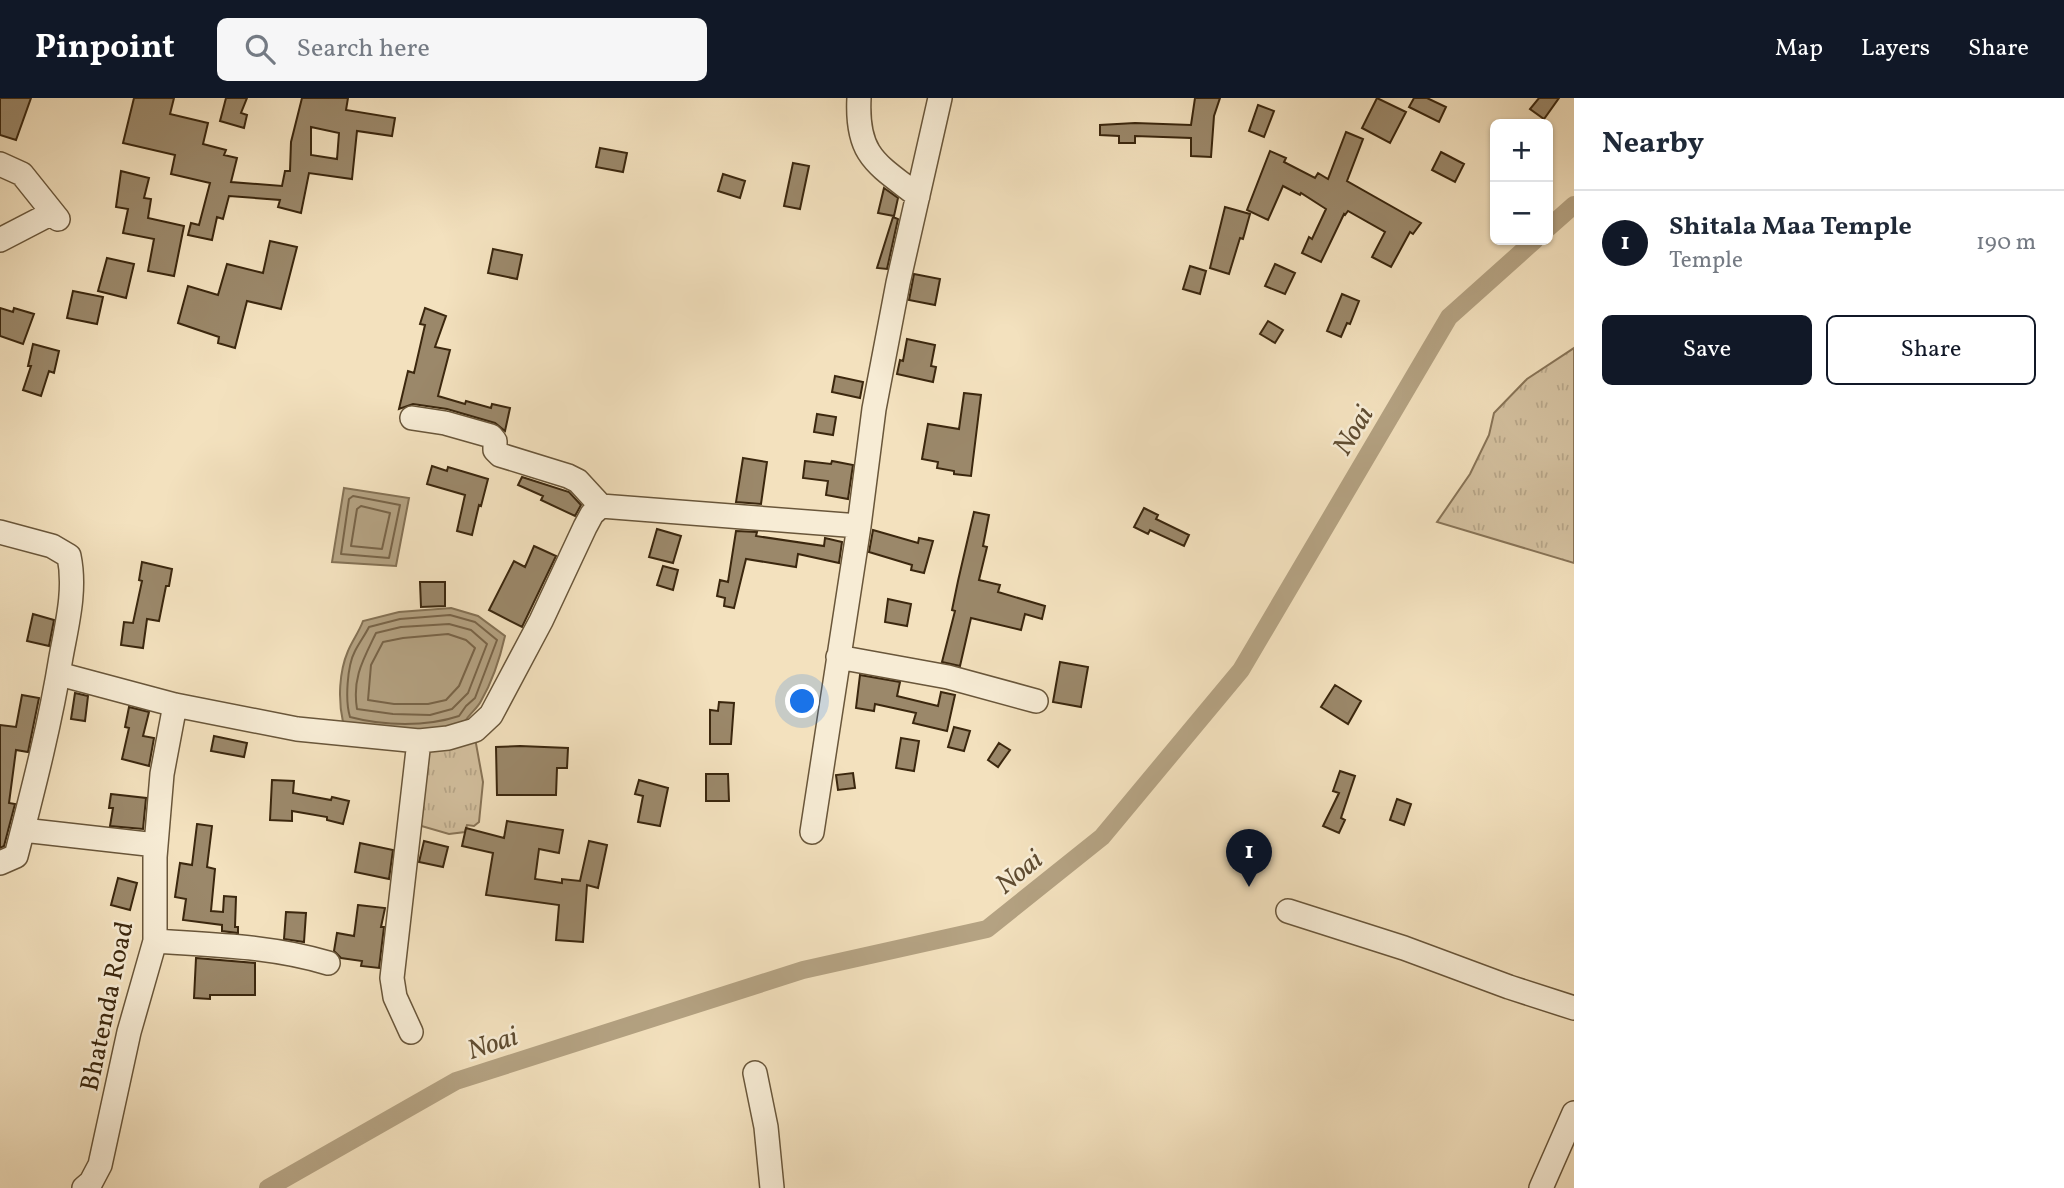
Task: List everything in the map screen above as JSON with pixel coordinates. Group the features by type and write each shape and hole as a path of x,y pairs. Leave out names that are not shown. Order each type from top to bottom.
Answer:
{"street":[{"path":"859,98 859,127 864,148 872,159 918,197"},
{"path":"812,832 874,410 898,283 940,98"},
{"path":"0,164 22,174 55,216 0,240"},
{"path":"412,418 445,423 491,436 495,441 495,450 500,455 578,481 601,506 859,526"},
{"path":"58,674 175,705 297,729 419,741 448,738 475,730 491,715 541,621 585,527 592,514 601,506"},
{"path":"0,532 52,546 69,556 73,575 48,733 16,856 0,863"},
{"path":"838,657 948,677 1036,701"},
{"name":"Bhatenda Road","path":"90,1186 100,1165 129,1032 155,941 156,845 162,774 175,705"},
{"path":"411,1032 395,997 392,978 419,741"},
{"path":"23,830 156,845"},
{"path":"1288,911 1404,948 1574,1008"},
{"path":"155,941 274,950 297,953 328,963"},
{"path":"755,1073 766,1127 772,1188"},
{"path":"1541,1188 1574,1113"}],"green space":[{"path":"1574,348 1574,563 1437,522 1470,474 1489,435 1494,413 1527,379"},
{"path":"475,738 483,782 479,822 474,826 467,825 465,832 449,834 418,825 425,746"}],"water":[{"path":"344,488 409,498 396,566 332,562"},
{"path":"451,608 478,616 505,636 489,686 464,723 432,731 350,725 343,722 340,705 341,677 348,651 363,621 399,612"}],"building":[{"path":"0,98 31,98 16,140 0,135"},
{"path":"134,98 174,98 170,114 208,123 203,144 226,150 224,155 237,158 231,182 282,186 285,171 290,171 291,142 302,98 348,98 346,110 395,118 392,136 357,131 352,179 309,173 301,213 278,207 280,200 229,196 223,219 217,217 212,240 188,235 191,223 199,225 210,183 171,174 175,155 123,143","holes":["311,127 339,133 337,159 311,155"]},
{"path":"226,98 247,98 241,113 247,115 244,128 220,121"},
{"path":"1195,98 1220,98 1214,116 1211,157 1191,156 1191,138 1135,136 1135,143 1119,143 1119,136 1100,135 1100,125 1191,125"},
{"path":"1377,98 1406,112 1390,143 1362,128"},
{"path":"1414,98 1427,98 1446,107 1439,122 1409,107"},
{"path":"1539,98 1559,98 1544,119 1530,109"},
{"path":"1258,105 1274,111 1264,137 1249,131"},
{"path":"1346,132 1363,139 1347,181 1421,223 1413,234 1410,232 1391,267 1372,257 1385,232 1348,211 1344,214 1321,262 1302,253 1326,209 1301,193 1300,195 1283,186 1268,220 1247,210 1270,151 1286,158 1284,162 1315,178 1318,173 1328,179"},
{"path":"600,148 627,153 623,172 596,167"},
{"path":"1441,152 1464,164 1455,182 1432,170"},
{"path":"793,163 809,166 800,209 784,206"},
{"path":"121,171 149,178 144,198 151,199 148,218 184,226 174,276 148,271 154,239 123,233 128,209 116,207"},
{"path":"723,174 745,181 740,198 718,191"},
{"path":"884,188 898,198 894,216 878,213"},
{"path":"1225,207 1250,214 1229,274 1210,268"},
{"path":"893,217 898,219 887,269 877,268"},
{"path":"270,241 297,247 281,309 247,301 235,348 218,343 219,337 178,323 188,286 218,295 227,264 263,273"},
{"path":"493,249 522,255 517,279 488,273"},
{"path":"107,258 134,264 126,298 98,291"},
{"path":"1275,264 1295,273 1285,294 1265,286"},
{"path":"1190,266 1206,271 1200,294 1183,289"},
{"path":"914,274 940,279 935,305 909,300"},
{"path":"73,291 103,297 97,324 67,318"},
{"path":"1342,294 1359,301 1350,324 1347,323 1341,337 1327,331"},
{"path":"0,308 13,312 14,308 34,314 23,344 0,336"},
{"path":"425,308 446,316 435,347 450,350 438,396 465,404 466,401 491,408 492,404 510,408 505,431 495,423 447,409 413,404 399,409 408,371 414,373 425,325 420,324"},
{"path":"1268,321 1283,330 1275,343 1260,334"},
{"path":"907,339 935,345 931,366 936,367 933,382 897,374 900,360 903,361"},
{"path":"33,344 59,351 54,373 49,371 41,396 23,390 31,366 28,366"},
{"path":"835,376 863,382 860,398 832,392"},
{"path":"964,393 981,395 971,476 954,474 954,471 937,468 938,462 922,459 928,424 959,429"},
{"path":"817,414 836,417 833,435 814,432"},
{"path":"743,458 767,462 761,504 736,502"},
{"path":"805,461 831,464 832,461 853,465 848,499 826,495 828,481 803,478"},
{"path":"432,466 447,471 448,467 488,479 472,535 457,531 465,495 427,484"},
{"path":"522,477 569,492 581,505 575,516 541,500 543,496 518,485"},
{"path":"1144,508 1158,515 1156,519 1189,535 1184,546 1150,530 1148,534 1134,527"},
{"path":"974,512 989,515 983,546 987,547 979,580 1000,585 998,592 1045,606 1042,619 1025,614 1021,630 971,618 960,666 942,662"},
{"path":"657,529 681,536 673,563 649,557"},
{"path":"873,530 918,543 919,538 933,541 924,573 911,570 912,565 869,552"},
{"path":"736,531 757,532 756,536 824,546 825,538 842,542 839,563 798,554 796,567 746,559 734,608 724,606 725,598 717,596 720,580 728,582"},
{"path":"534,546 556,556 522,627 489,610 514,561 525,567"},
{"path":"142,562 172,569 159,621 147,619 143,648 121,645 124,622 133,623 142,581 139,580"},
{"path":"663,566 678,570 673,590 657,585"},
{"path":"420,582 445,582 445,606 421,607"},
{"path":"888,599 911,604 907,626 885,622"},
{"path":"33,614 54,620 49,646 27,641"},
{"path":"1060,662 1088,667 1081,707 1053,702"},
{"path":"860,675 900,682 897,696 938,706 941,692 955,695 947,731 913,723 916,713 875,704 874,711 856,708"},
{"path":"1335,685 1361,701 1348,724 1321,707"},
{"path":"75,693 88,696 85,721 71,719"},
{"path":"22,695 39,698 28,752 16,750 9,803 15,804 4,846 0,848 0,725 16,727"},
{"path":"719,702 734,703 731,744 710,744 710,710 718,711"},
{"path":"129,707 149,712 143,736 154,738 149,766 122,759 129,728 125,727"},
{"path":"954,727 970,731 964,751 948,747"},
{"path":"214,736 247,743 244,757 211,751"},
{"path":"901,738 919,741 914,771 896,768"},
{"path":"999,743 1010,750 998,767 988,760"},
{"path":"496,747 568,748 567,768 557,768 556,795 497,795"},
{"path":"1340,771 1355,776 1341,818 1345,820 1339,833 1323,826 1339,793 1333,791"},
{"path":"853,773 855,788 838,790 836,775"},
{"path":"706,774 728,774 729,801 706,801"},
{"path":"272,780 294,781 293,793 349,801 343,824 327,820 327,817 292,811 292,821 270,820"},
{"path":"639,780 668,788 660,826 638,822 643,796 635,794"},
{"path":"111,794 146,798 143,829 110,826 113,808 109,808"},
{"path":"1397,799 1411,804 1404,825 1390,820"},
{"path":"507,821 563,830 559,853 539,849 535,879 562,883 562,879 580,881 589,841 607,845 598,888 587,885 583,942 556,940 559,905 486,895 493,853 462,846 466,828 504,838"},
{"path":"197,824 212,826 207,867 215,869 211,911 223,912 224,896 236,897 235,927 238,927 238,933 222,931 222,925 183,920 186,899 175,897 180,863 192,865"},
{"path":"424,841 448,847 443,867 419,862"},
{"path":"360,843 393,850 389,879 355,872"},
{"path":"118,878 137,883 130,910 111,905"},
{"path":"358,905 385,908 379,968 361,966 362,961 341,958 334,951 337,933 354,936"},
{"path":"286,912 306,913 304,942 284,939"},
{"path":"196,958 255,963 255,995 210,995 210,999 194,998"}],"waterway":[{"name":"Noai","path":"1553,224 1574,205"},
{"name":"Noai","path":"268,1188 456,1081 803,970 987,929 1102,837 1241,670 1449,317 1529,245"}],"place":[{"name":"Shitala Maa Temple","path":"1249,887"}]}
